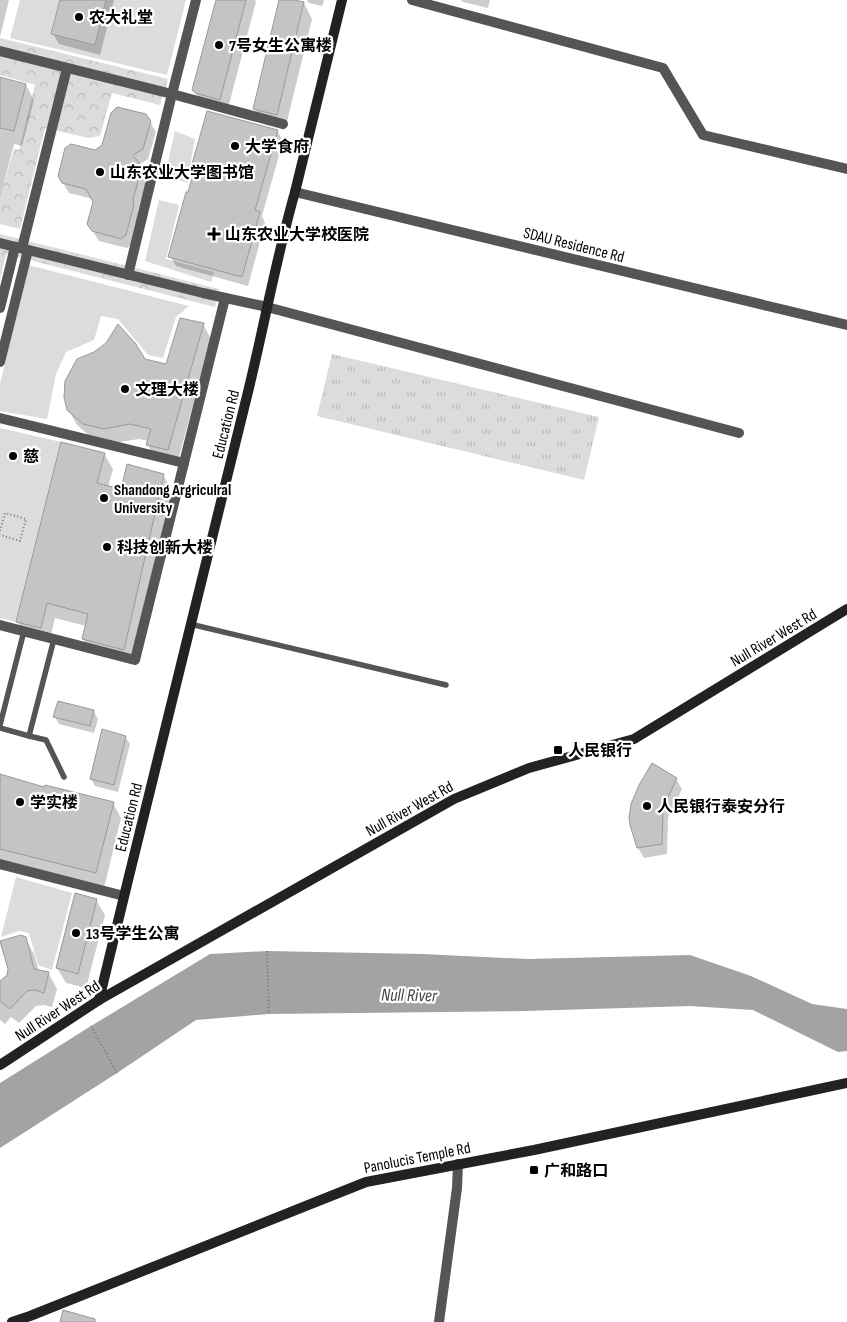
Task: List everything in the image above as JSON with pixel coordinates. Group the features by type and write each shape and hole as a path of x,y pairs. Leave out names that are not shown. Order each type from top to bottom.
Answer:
{"street":[{"path":"128,275 196,0"},
{"name":"Education Rd","path":"99,1000 342,0"},
{"path":"412,0 662,68 703,135 847,169"},
{"path":"0,51 283,124"},
{"path":"0,362 22,248 67,68"},
{"name":"SDAU Residence Rd","path":"295,192 847,325"},
{"path":"0,243 266,307 739,433"},
{"path":"0,308 22,248"},
{"path":"0,625 135,660 225,298"},
{"path":"0,418 184,463"},
{"name":"Null River West Rd","path":"0,1065 99,1000 454,799 529,768 634,739 847,609"},
{"path":"0,864 124,896"},
{"name":"Panolucis Temple Rd","path":"12,1322 366,1182 534,1150 847,1083"},
{"path":"439,1322 458,1188 458,1164"}],"lane":[{"path":"190,624 446,686"},
{"path":"24,631 0,727 46,740 64,777"},
{"path":"29,736 54,639"}],"path":[{"path":"0,531 2,518 5,513 26,519 20,540 0,535"},
{"path":"267,951 269,1014"},
{"path":"91,1026 117,1073"}],"green space":[{"path":"20,0 186,0 167,75 10,38"},
{"path":"0,38 168,79 160,105 112,93 100,136 89,138 45,128 20,229 0,224 0,197 14,149 19,150 35,85 0,75"},
{"path":"175,131 195,139 190,166 193,167 188,183 165,176"},
{"path":"159,200 179,205 166,259 214,272 211,282 145,261"},
{"path":"0,234 219,289 215,307 6,254 0,280"},
{"path":"28,265 189,306 176,317 163,358 148,355 118,319 101,316 94,340 66,352 56,374 47,419 0,411 0,384"},
{"path":"332,354 599,417 584,480 317,416"},
{"path":"0,428 61,442 16,622 0,618"},
{"path":"16,877 72,893 52,970 38,965 29,933 19,931 1,937"}],"water":[{"name":"Null River","path":"267,951 422,954 528,959 690,955 751,976 812,1004 847,1009 847,1051 838,1052 753,1010 690,1006 526,1011 269,1014 196,1020 0,1148 0,1083 210,954"}],"building":[{"name":"农大礼堂","path":"60,0 106,0 95,45 51,34"},
{"name":"7号女生公寓楼","path":"216,0 246,0 220,100 195,93 192,90"},
{"path":"279,0 304,2 277,115 253,109"},
{"path":"0,77 26,84 14,131 0,128"},
{"name":"山东农业大学图书馆","path":"117,107 146,114 151,121 143,149 133,155 142,167 126,235 121,239 92,231 87,224 93,202 86,189 62,183 58,176 65,148 71,144 95,150 102,145 111,113"},
{"path":"207,111 278,130 255,210 260,212 242,277 168,257 186,192 188,192 196,165 192,164"},
{"name":"文理大楼","path":"180,318 204,323 168,450 146,445 151,429 130,424 104,429 83,424 67,410 64,397 65,381 77,359 94,352 106,343 118,324 136,344 145,359 166,364"},
{"name":"科技创新大楼","path":"61,442 105,453 97,483 121,489 127,464 164,474 124,650 82,639 88,614 47,603 41,628 16,622"},
{"path":"58,701 94,710 90,726 53,717"},
{"path":"102,729 126,736 114,785 90,779"},
{"name":"人民银行泰安分行","path":"652,763 677,778 663,808 662,844 637,848 630,825 631,804 639,785"},
{"path":"0,774 44,787 45,785 114,802 96,873 0,849"},
{"name":"13号学生公寓","path":"75,893 97,899 78,974 56,968"},
{"path":"21,935 26,937 34,969 49,972 44,993 35,990 27,991 10,1009 0,1001 0,981 7,975 8,969 0,941"},
{"path":"63,1310 95,1319 95,1322 60,1322"}],"place":[{"name":"农大礼堂","path":"79,17"},
{"name":"7号女生公寓楼","path":"219,45"},
{"name":"大学食府","path":"235,146"},
{"name":"山东农业大学图书馆","path":"100,172"},
{"name":"山东农业大学校医院","path":"214,234"},
{"name":"文理大楼","path":"125,389"},
{"name":"慈","path":"13,456"},
{"name":"Shandong Argriculral University","path":"104,498"},
{"name":"科技创新大楼","path":"107,547"},
{"name":"人民银行","path":"558,750"},
{"name":"学实楼","path":"20,802"},
{"name":"人民银行泰安分行","path":"647,806"},
{"name":"13号学生公寓","path":"76,933"},
{"name":"广和路口","path":"534,1170"}]}
